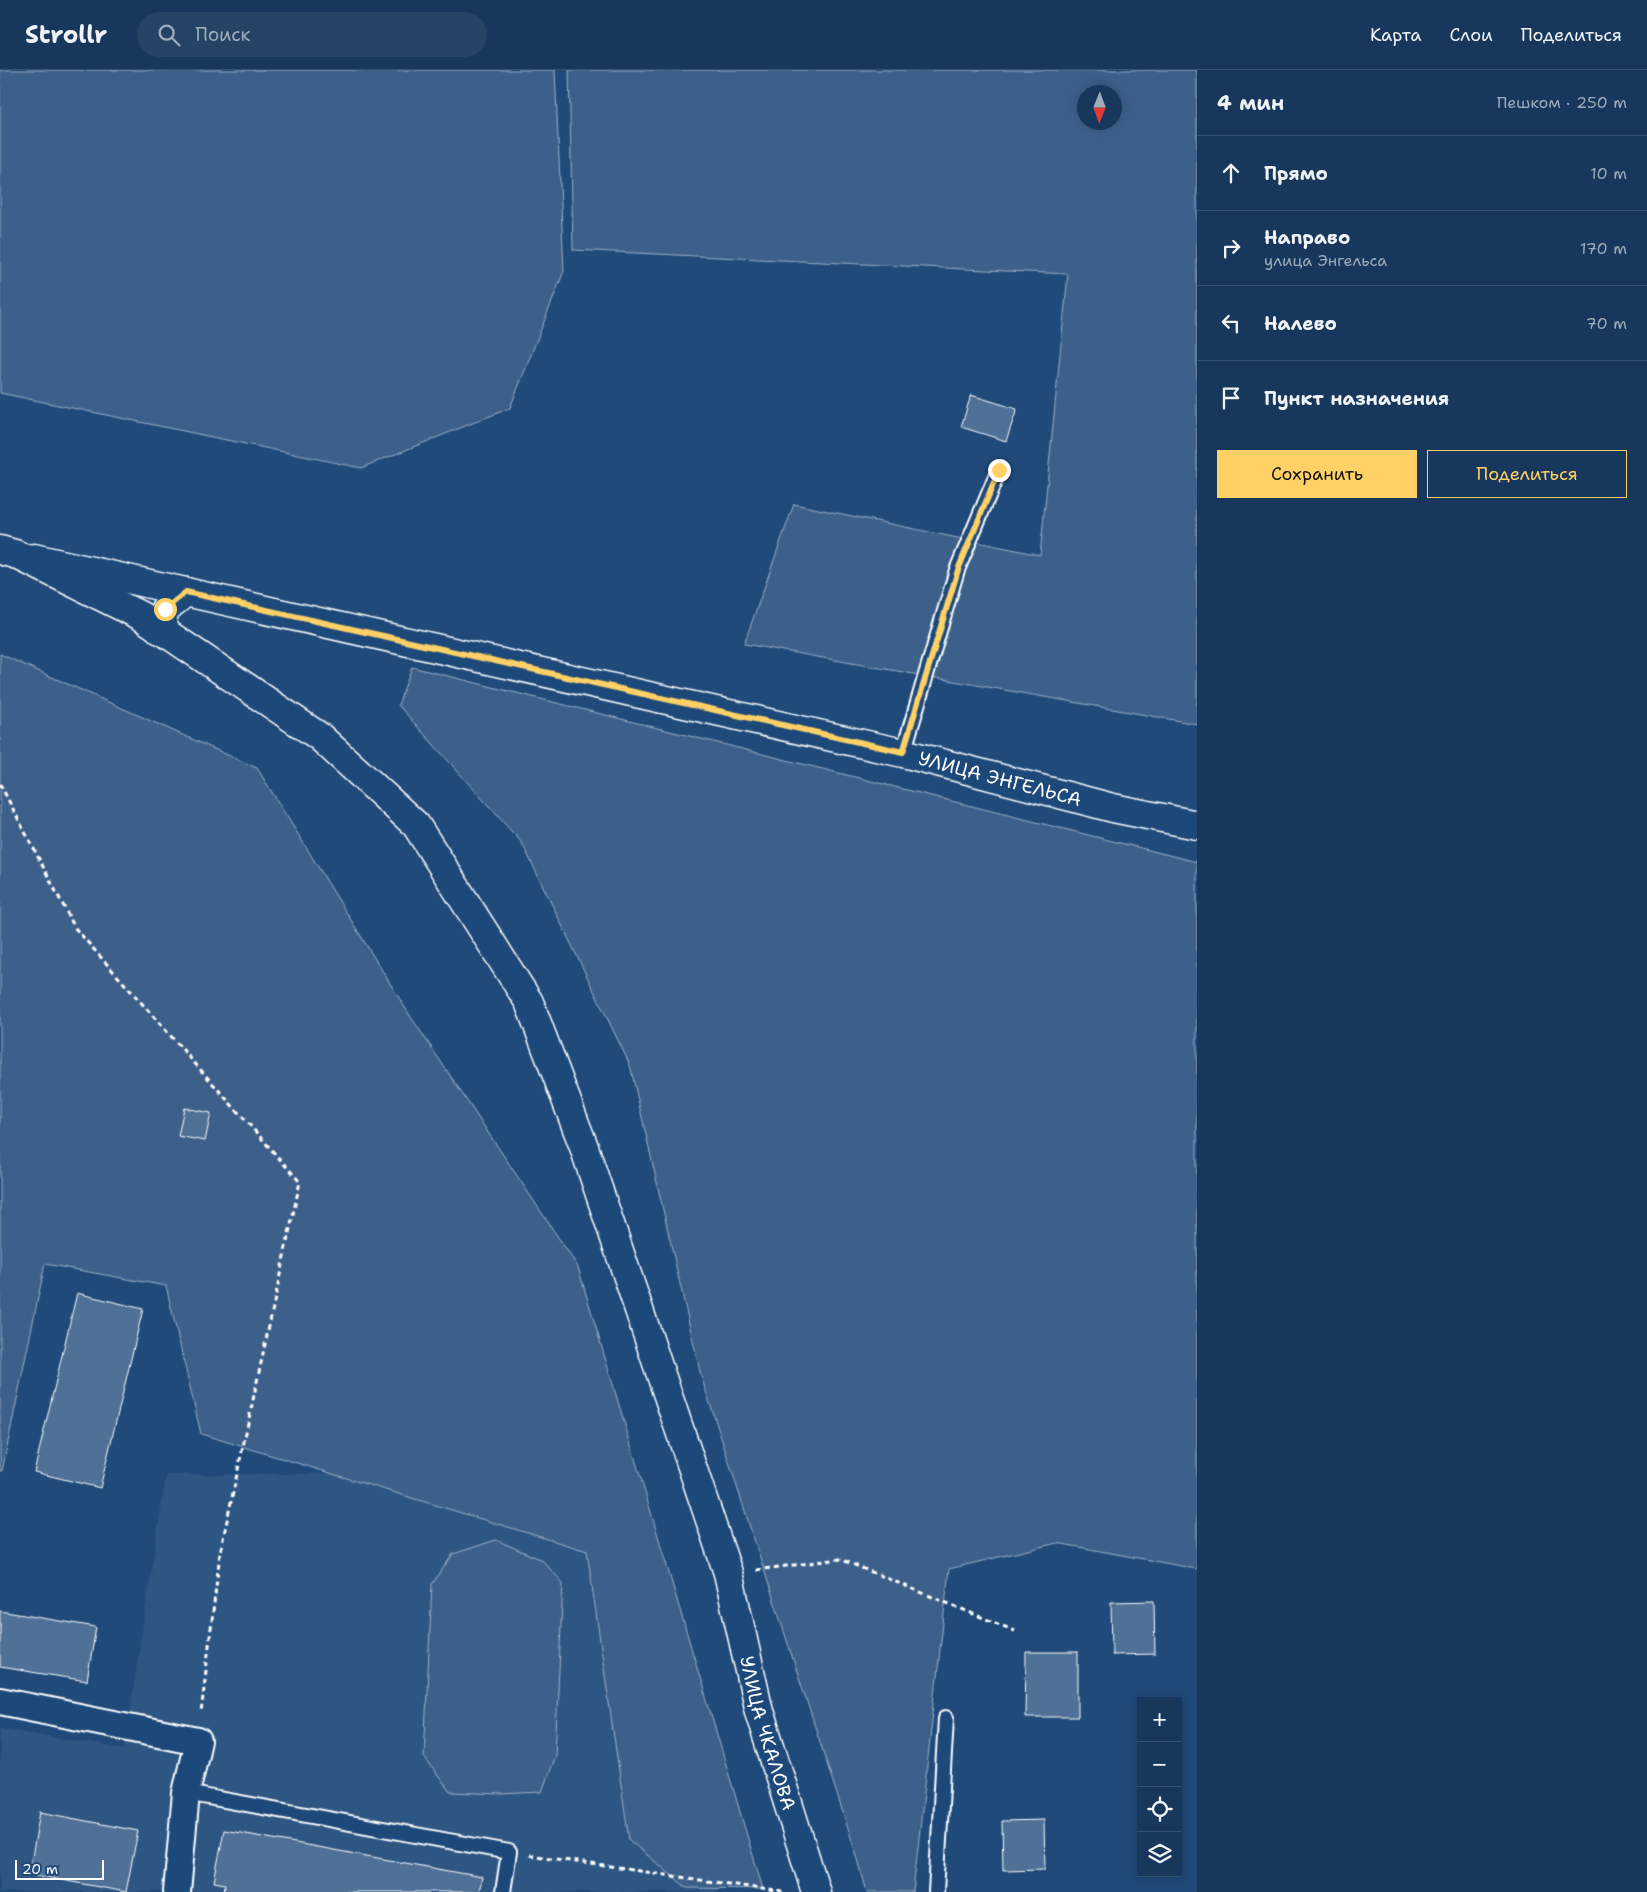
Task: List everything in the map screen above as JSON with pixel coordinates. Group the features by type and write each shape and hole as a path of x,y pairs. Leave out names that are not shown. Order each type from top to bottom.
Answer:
{"main road":[{"name":"УЛИЦА ЭНГЕЛЬСА","path":"7,552 903,752 1113,808 1197,825"},
{"name":"УЛИЦА ЧКАЛОВА","path":"7,552 141,616 320,737 416,825 529,1002 584,1147 728,1573 759,1711 816,1892"},
{"path":"160,630 165,609 186,592"}],"street":[{"path":"0,1701 198,1741 186,1793 178,1892"}],"lane":[{"path":"903,752 958,570 999,470"},
{"path":"936,1892 946,1718"},
{"path":"186,1793 509,1852 503,1892"}],"path":[{"path":"0,784 74,928 300,1182 220,1553 198,1741"},
{"path":"728,1573 840,1559 1015,1631"},
{"path":"509,1852 783,1892"}],"shaded area":[{"path":"0,70 555,70 564,271 510,408 361,468 0,393"},
{"path":"569,70 1197,70 1197,724 744,644 794,504 1040,555 1068,274 573,250"},
{"path":"0,654 257,768 409,1014 578,1267 763,1889 687,1888 629,1840 587,1551 201,1434 166,1286 45,1264 2,1471 0,1471"},
{"path":"412,667 1197,862 1197,1569 1057,1543 949,1569 913,1892 867,1892 857,1856 701,1376 630,1065 522,843 398,705"},
{"path":"613,1471 717,1892 0,1892 0,1728 124,1749 166,1475"},
{"path":"496,1540 542,1560 563,1583 555,1755 542,1792 502,1794 450,1792 424,1757 432,1584 453,1554"}],"building":[{"path":"971,395 1017,409 1006,441 961,427"},
{"path":"184,1108 211,1113 205,1141 178,1136"},
{"path":"77,1293 143,1309 100,1488 34,1472"},
{"path":"1154,1601 1155,1654 1112,1655 1111,1602"},
{"path":"0,1611 96,1627 87,1681 0,1667"},
{"path":"1026,1652 1078,1652 1078,1717 1025,1717"},
{"path":"40,1812 138,1831 126,1892 29,1874"},
{"path":"1044,1820 1045,1869 1003,1870 1002,1821"},
{"path":"224,1830 482,1877 479,1892 224,1892 225,1884 214,1882"}],"route":[{"path":"165,609 186,592 903,752 958,570 999,470"}]}
